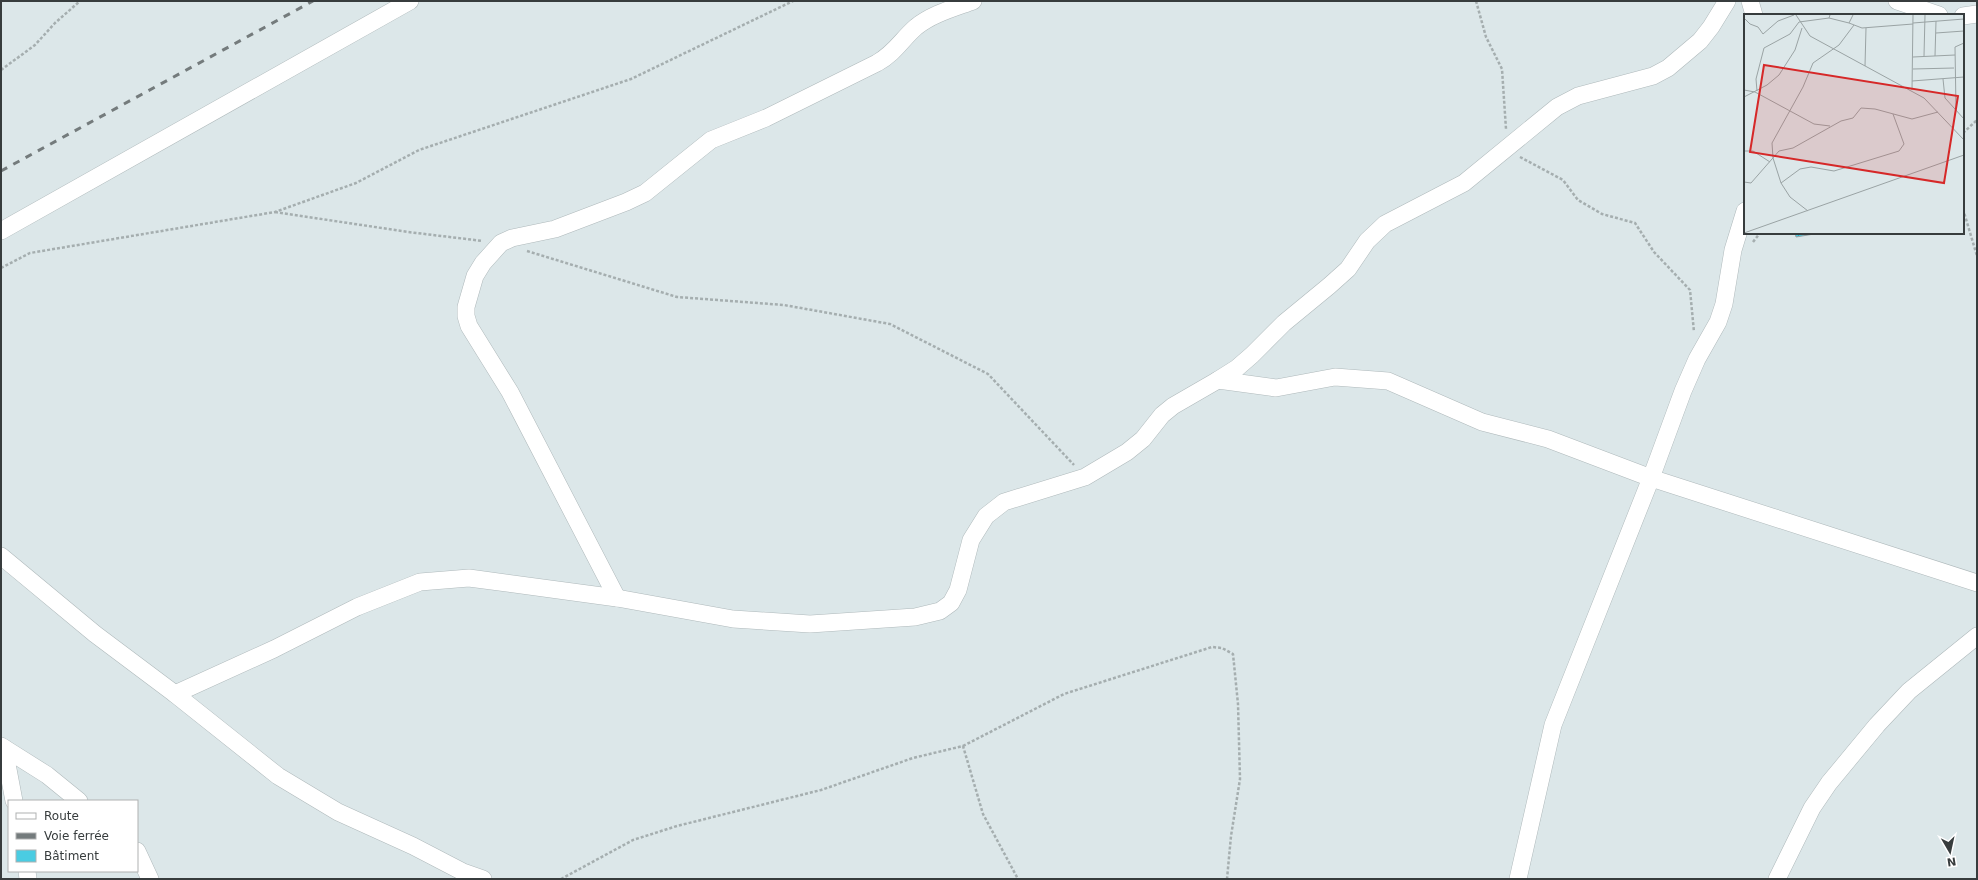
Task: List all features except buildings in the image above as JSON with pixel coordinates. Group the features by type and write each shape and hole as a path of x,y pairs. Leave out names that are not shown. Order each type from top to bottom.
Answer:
{"street":[{"path":"1,230 410,1"},
{"path":"617,598 520,411 469,326 466,316 466,307 475,276 483,263 501,243 512,238 555,230 645,193 711,140 766,118 877,63 889,56 917,26 929,19 973,1"},
{"path":"175,694 274,649 357,607 420,582 469,578 617,598 733,619 810,624 915,617 940,611 951,603 958,590 971,540 986,516 1004,502 1085,477 1108,465 1143,439 1162,415 1173,406 1237,368 1284,323 1329,286 1348,268 1367,241 1385,224 1464,183 1557,107 1578,96 1653,76 1668,68 1700,41 1711,27 1727,1"},
{"path":"1750,1 1754,14"},
{"path":"1897,1 1936,14"},
{"path":"1964,16 1977,14"},
{"path":"1518,879 1553,725 1651,478 1683,391 1697,359 1718,322 1722,310 1732,250 1744,214"},
{"path":"1218,380 1276,388 1335,377 1388,381 1482,422 1548,439 1651,478 1977,583"},
{"path":"1,556 95,634 175,694 278,776 338,812 413,846 463,875 483,879"},
{"path":"1777,879 1812,808 1829,783 1877,725 1909,691 1977,636"},
{"path":"2,747 14,800"},
{"path":"2,747 47,775 78,800"},
{"path":"138,853 150,879"}],"path":[{"path":"1,70 35,45 55,23 80,1"},
{"path":"1,268 30,253 275,212 356,183 419,150 631,78 793,1"},
{"path":"1476,1 1486,37 1502,69 1506,120 1506,150 1563,180 1578,200 1602,214 1635,223 1654,252 1690,290 1697,359"},
{"path":"1964,132 1977,120"},
{"path":"275,212 408,232 501,243 677,297 784,305 890,324 988,374 1085,477"},
{"path":"1964,212 1977,256"},
{"path":"561,879 633,840 677,826 821,790 905,760 963,746 1064,694 1212,647 1222,648 1233,654 1238,704 1240,779 1231,836 1227,879"},
{"path":"963,746 983,814 1018,879"}],"railway":[{"path":"1,171 313,1"}]}
